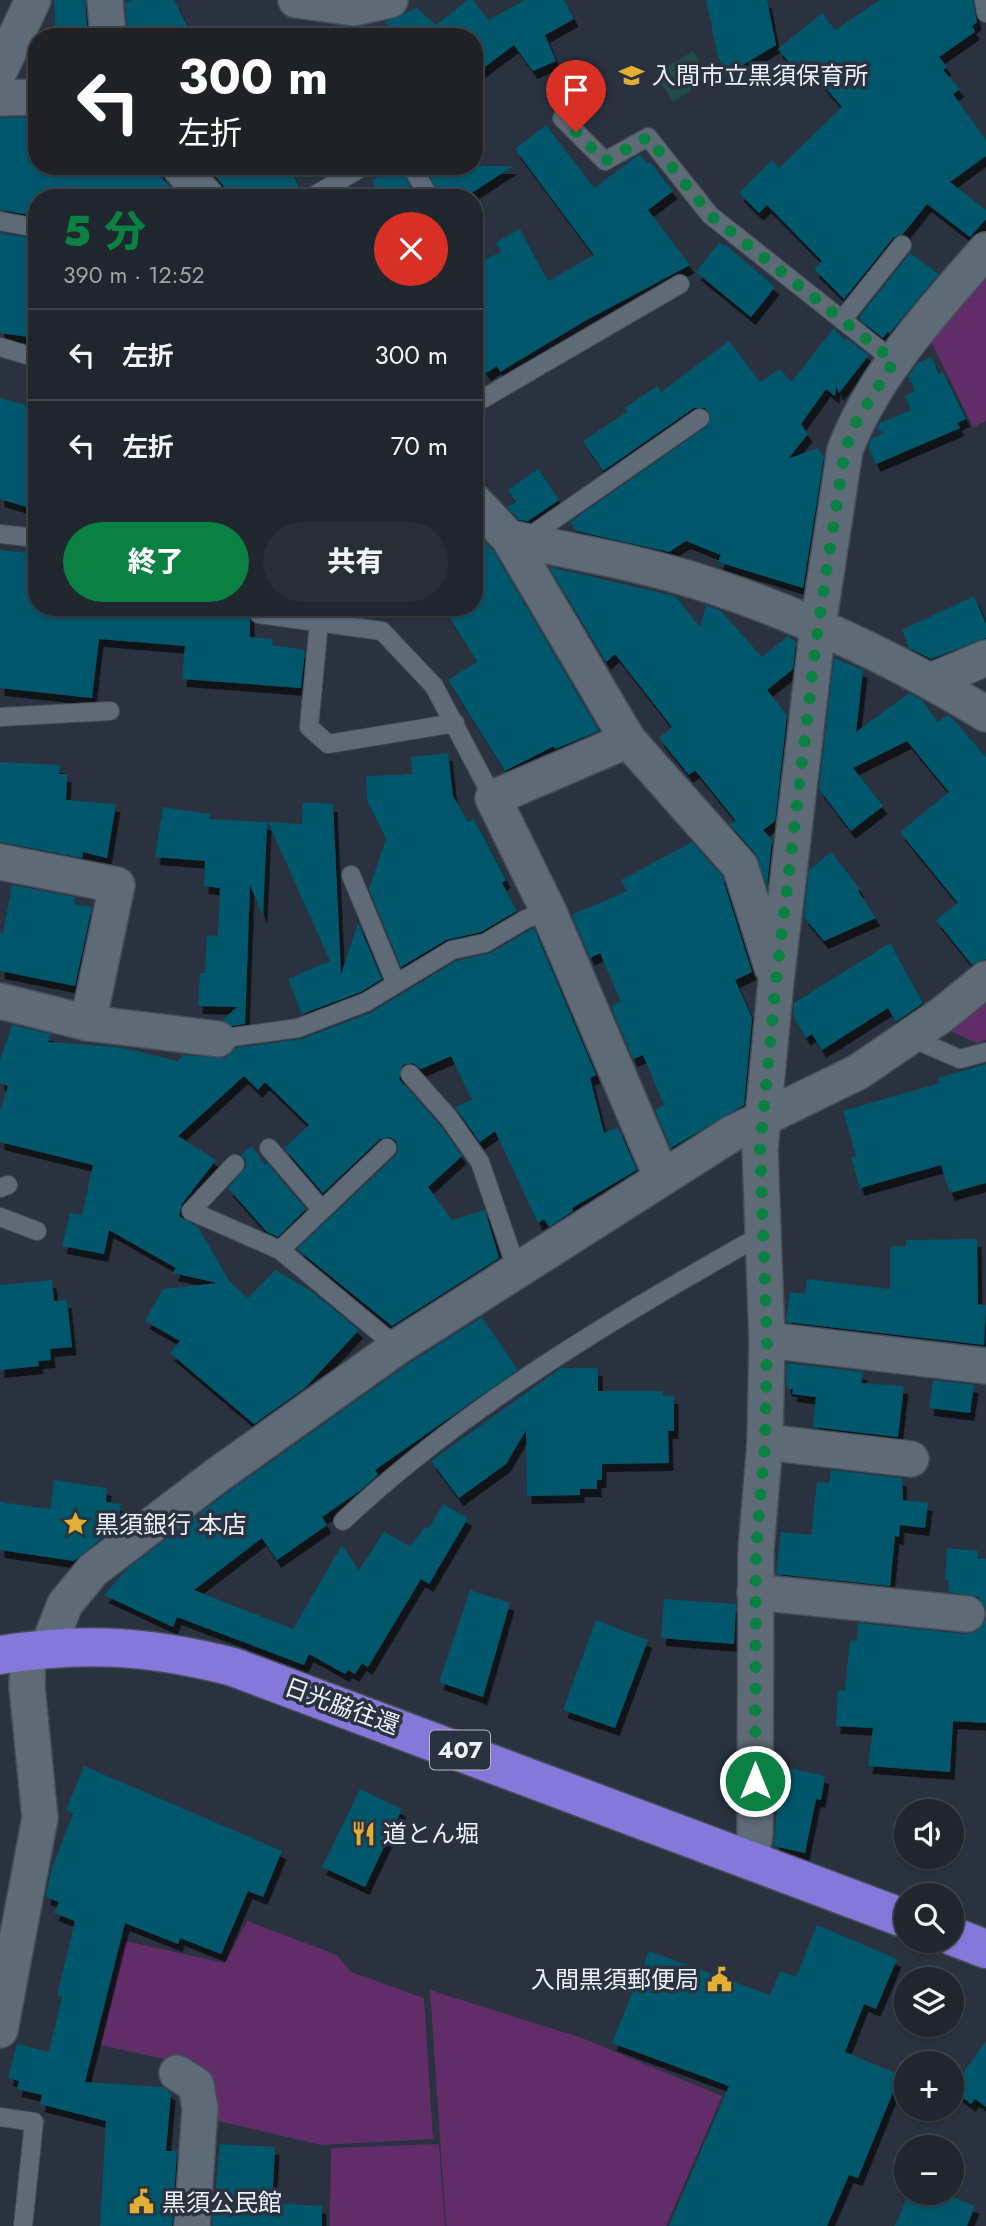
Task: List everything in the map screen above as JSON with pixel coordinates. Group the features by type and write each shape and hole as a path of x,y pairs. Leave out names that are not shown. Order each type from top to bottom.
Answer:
{"highway":[{"name":"日光脇往還","path":"26,1651 138,1647 233,1667 894,1914"},
{"path":"964,1941 986,1949"}],"street":[{"path":"105,0 107,28"},
{"path":"296,0 354,8 390,0"},
{"path":"0,70 20,6"},
{"path":"0,98 28,97"},
{"path":"187,175 199,189"},
{"path":"750,1860 755,1835 755,1592 765,1442 767,1340 760,1149 765,1119 776,981 818,626 845,450 855,424 894,361 986,250"},
{"path":"483,509 516,539 628,740 740,866 776,981"},
{"path":"516,539 710,585 818,626 930,681 986,714"},
{"path":"930,681 986,658"},
{"path":"628,740 494,798 548,910 662,1178"},
{"path":"0,862 117,885 88,1023"},
{"path":"0,2030 40,1818 26,1651 93,1570 216,1476 397,1348 733,1133 858,1072 986,979"},
{"path":"0,1001 88,1023 218,1039"},
{"path":"767,1340 986,1366"},
{"path":"765,1442 911,1459"},
{"path":"755,1592 967,1614"},
{"path":"177,2073 196,2085 200,2108 192,2226"}],"lane":[{"path":"984,0 986,13"},
{"path":"562,118 605,161 648,137 710,215 894,361"},
{"path":"325,189 349,175"},
{"path":"0,221 28,226"},
{"path":"842,320 902,245"},
{"path":"483,399 680,284"},
{"path":"0,347 28,355"},
{"path":"516,539 700,418"},
{"path":"0,534 28,537"},
{"path":"274,616 382,631 434,686 494,798"},
{"path":"319,622 309,727 328,744 455,723"},
{"path":"0,717 110,711"},
{"path":"351,875 396,984"},
{"path":"218,1039 298,1028 366,1002 452,950 485,943 524,920 548,910"},
{"path":"909,1037 960,1059 986,1052"},
{"path":"410,1074 449,1118 480,1161 517,1270"},
{"path":"269,1148 322,1210"},
{"path":"280,1250 387,1148"},
{"path":"235,1164 191,1211 280,1250 397,1348"},
{"path":"0,1217 37,1231"},
{"path":"344,1521 393,1474 468,1419 650,1300 765,1233"},
{"path":"0,2117 34,2122 23,2226"}],"shaded area":[{"path":"693,51 710,78 673,102 656,74"},
{"path":"986,264 986,421 973,427 928,335"},
{"path":"986,994 986,1040 977,1043 944,1028"},
{"path":"247,1921 337,1955 351,1972 424,1998 433,2139 321,2145 214,2120 186,2064 101,2045 125,1941 225,1963"},
{"path":"430,1990 582,2038 722,2096 666,2226 446,2226"},
{"path":"439,2144 445,2226 330,2226 331,2148"}],"building":[{"path":"54,0 85,0 87,28 56,28"},
{"path":"132,0 174,0 188,28 127,28 125,3"},
{"path":"468,0 473,0 489,20 524,0 564,0 574,19 545,35 556,61 533,71 514,45 483,68 483,28 391,28 384,22 417,8 436,25"},
{"path":"706,0 767,0 776,45 726,75 718,56"},
{"path":"880,0 973,0 977,22 972,26 975,32 939,57 947,67 943,70 960,89 953,94 986,140 986,156 950,182 986,210 986,219 970,237 927,204 903,234 893,238 844,299 814,269 822,261 767,205 759,213 739,193 772,160 779,168 842,107 812,72 803,79 778,49 822,13 835,30"},
{"path":"28,117 28,175 162,175 172,189 28,189 28,215 0,210 0,118"},
{"path":"546,125 594,188 640,154 647,164 650,162 673,191 648,210 690,265 583,322 500,372 497,366 486,373 483,368 483,261 501,252 496,242 520,229 548,281 594,255 515,149"},
{"path":"483,166 513,166 478,189 436,189 429,175 483,175"},
{"path":"214,175 293,175 300,189 224,189"},
{"path":"381,175 405,175 412,189 377,189 372,180"},
{"path":"0,233 28,238 28,337 0,333"},
{"path":"719,243 727,246 775,287 751,317 696,272"},
{"path":"910,253 939,274 883,338 861,321 860,316"},
{"path":"834,328 844,340 846,338 869,355 839,393 836,386 835,396 826,389 801,424 808,434 788,459 817,448 824,457 803,588 718,562 721,555 686,541 669,552 576,531 570,522 706,427 711,418 705,408 694,408 603,471 583,441 627,412 625,408 657,386 661,392 729,341 760,382 780,369 791,382"},
{"path":"931,357 939,374 943,372 966,419 957,423 960,428 876,464 868,447 872,438 884,433 877,428 880,423 911,410 905,396 915,391 908,376 918,363"},
{"path":"0,398 28,406 28,507 0,499"},
{"path":"538,469 559,500 528,521 519,520 507,507 516,502 508,490"},
{"path":"483,540 493,550 599,731 555,749 554,746 505,771 448,680 477,662 449,616 483,616"},
{"path":"0,550 28,553 28,616 250,616 250,637 273,639 272,645 305,650 301,688 182,679 185,646 99,639 92,698 0,688"},
{"path":"549,567 675,596 700,627 706,605 721,611 762,657 788,636 796,642 793,669 767,690 787,715 775,821 763,830 772,840 767,885 755,853 729,824 736,821 695,770 689,775 659,738 672,727 615,654 606,662"},
{"path":"974,596 986,624 986,638 931,659 909,648 902,630"},
{"path":"834,658 863,670 856,732 909,693 922,700 938,722 948,715 952,718 986,757 986,959 972,965 936,920 958,903 900,832 949,792 907,741 853,768 883,806 851,831 819,789"},
{"path":"448,753 453,796 468,822 474,819 506,880 502,883 517,911 481,932 446,940 401,967 369,889 386,839 367,800 366,776 412,774 411,757"},
{"path":"0,762 60,765 59,774 67,774 66,800 116,804 107,858 83,852 82,858 0,842"},
{"path":"303,802 333,804 341,975 358,923 382,979 361,992 302,1014 288,979 330,961 268,822 302,824"},
{"path":"163,807 210,814 209,819 267,822 263,916 250,885 245,1024 232,1026 223,1020 237,1007 198,1006 200,973 205,973 207,935 218,936 220,888 204,886 205,861 155,857"},
{"path":"692,842 722,876 752,972 735,980 752,1018 744,1105 671,1148 655,1110 664,1105 643,1055 633,1059 611,1006 621,1002 600,953 590,958 572,915 627,891 621,880"},
{"path":"831,852 860,889 858,891 876,918 824,941 804,917 809,870"},
{"path":"12,885 75,897 74,904 92,907 75,986 0,971 0,933 3,933"},
{"path":"534,928 596,1075 590,1078 604,1133 618,1127 637,1170 572,1208 573,1211 549,1227 544,1219 538,1223 495,1131 480,1142 455,1107 472,1100 451,1056 421,1069 413,1063 403,1065 399,1079 440,1125 462,1156 428,1187 452,1220 485,1210 499,1258 392,1326 297,1249 395,1156 398,1151 396,1141 390,1137 380,1139 323,1193 284,1148 309,1125 265,1082 258,1090 244,1076 178,1136 216,1160 182,1204 179,1216 198,1227 230,1282 248,1298 275,1270 311,1291 359,1330 305,1388 254,1424 170,1353 180,1341 145,1321 163,1289 218,1283 173,1273 176,1268 109,1230 104,1254 62,1246 70,1213 82,1215 93,1165 0,1142 0,1111 8,1086 0,1083 0,1060 12,1025 51,1034 48,1042 119,1047 177,1061 184,1055 225,1058 235,1048 302,1039 370,1013 456,961 490,953"},
{"path":"890,943 923,1003 896,1022 888,1008 822,1050 812,1034 806,1038 793,1016 794,1003"},
{"path":"986,1064 986,1183 950,1193 941,1165 860,1188 851,1157 856,1156 843,1111 940,1083 938,1078"},
{"path":"252,1146 265,1165 267,1163 306,1209 278,1237 267,1232 228,1188 246,1167 246,1160 241,1154"},
{"path":"977,1239 978,1304 986,1305 984,1345 786,1322 790,1292 805,1294 807,1279 890,1289 890,1247 906,1246 906,1240"},
{"path":"52,1280 54,1301 67,1300 72,1347 50,1349 51,1360 38,1361 39,1366 0,1370 0,1285"},
{"path":"482,1317 518,1370 375,1470 378,1475 322,1517 327,1525 277,1560 262,1538 194,1590 293,1629 342,1545 359,1570 384,1532 410,1546 425,1527 429,1528 443,1504 468,1518 429,1584 421,1579 368,1667 362,1663 355,1674 348,1670 345,1674 309,1654 304,1665 177,1617 173,1627 104,1595 128,1568 228,1492 408,1364"},
{"path":"787,1363 863,1372 861,1383 904,1386 898,1437 813,1427 816,1397 792,1394 793,1389 788,1389 786,1384"},
{"path":"565,1365 563,1368 598,1368 598,1391 663,1391 663,1396 674,1396 674,1431 668,1431 669,1463 602,1464 602,1480 597,1480 597,1489 580,1489 580,1495 527,1496 526,1430 506,1464 459,1498 431,1461"},
{"path":"933,1380 974,1385 970,1413 929,1408"},
{"path":"831,1470 902,1478 903,1500 928,1503 925,1528 900,1525 899,1537 895,1536 890,1586 776,1574 781,1532 811,1535 817,1482 829,1483"},
{"path":"54,1480 107,1488 106,1502 121,1504 117,1526 74,1561 0,1550 0,1502 50,1509"},
{"path":"947,1548 978,1551 978,1558 986,1559 986,1609 978,1597 948,1592 949,1580 945,1580"},
{"path":"470,1590 510,1603 483,1697 439,1682"},
{"path":"664,1599 736,1604 734,1644 661,1638"},
{"path":"986,1619 986,1723 953,1721 950,1772 868,1766 873,1728 836,1726 838,1690 845,1691 850,1640 857,1641 858,1623 966,1634 976,1632"},
{"path":"596,1620 648,1640 615,1728 563,1710"},
{"path":"775,1765 825,1776 821,1800 816,1799 805,1853 774,1846 778,1791"},
{"path":"84,1766 282,1851 263,1897 248,1891 221,1954 180,1938 178,1944 125,1923 85,2082 163,2087 171,2093 166,2151 177,2151 172,2226 100,2226 106,2121 40,2104 42,2095 17,2089 19,2081 8,2078 17,2044 49,2052 62,1997 57,1995 75,1921 54,1913 59,1902 46,1897 51,1871 73,1813 66,1810"},
{"path":"360,1789 402,1809 365,1887 322,1867"},
{"path":"817,1925 897,1959 876,2009 864,2004 845,2052 894,2072 894,2090 858,2178 849,2175 827,2226 669,2226 729,2086 612,2043 649,1951 770,1995 780,1971 796,1977"},
{"path":"986,2041 986,2107 975,2099 971,2104 964,2098 964,2072"},
{"path":"220,2144 275,2147 272,2203 322,2206 322,2226 212,2226"},
{"path":"964,2202 975,2206 967,2226 895,2226 904,2205 964,2205"}],"place":[{"name":"入間市立黒須保育所","path":"632,75"},
{"name":"黒須銀行 本店","path":"75,1524"},
{"name":"道とん堀","path":"363,1833"},
{"name":"入間黒須郵便局","path":"719,1979"},
{"name":"黒須公民館","path":"142,2202"}],"route":[{"path":"576,132 605,161 648,137 710,215 894,361 855,424 845,450 818,626 776,981 765,1119 760,1149 765,1218 767,1340 765,1442 756,1549 755,1781"}]}
